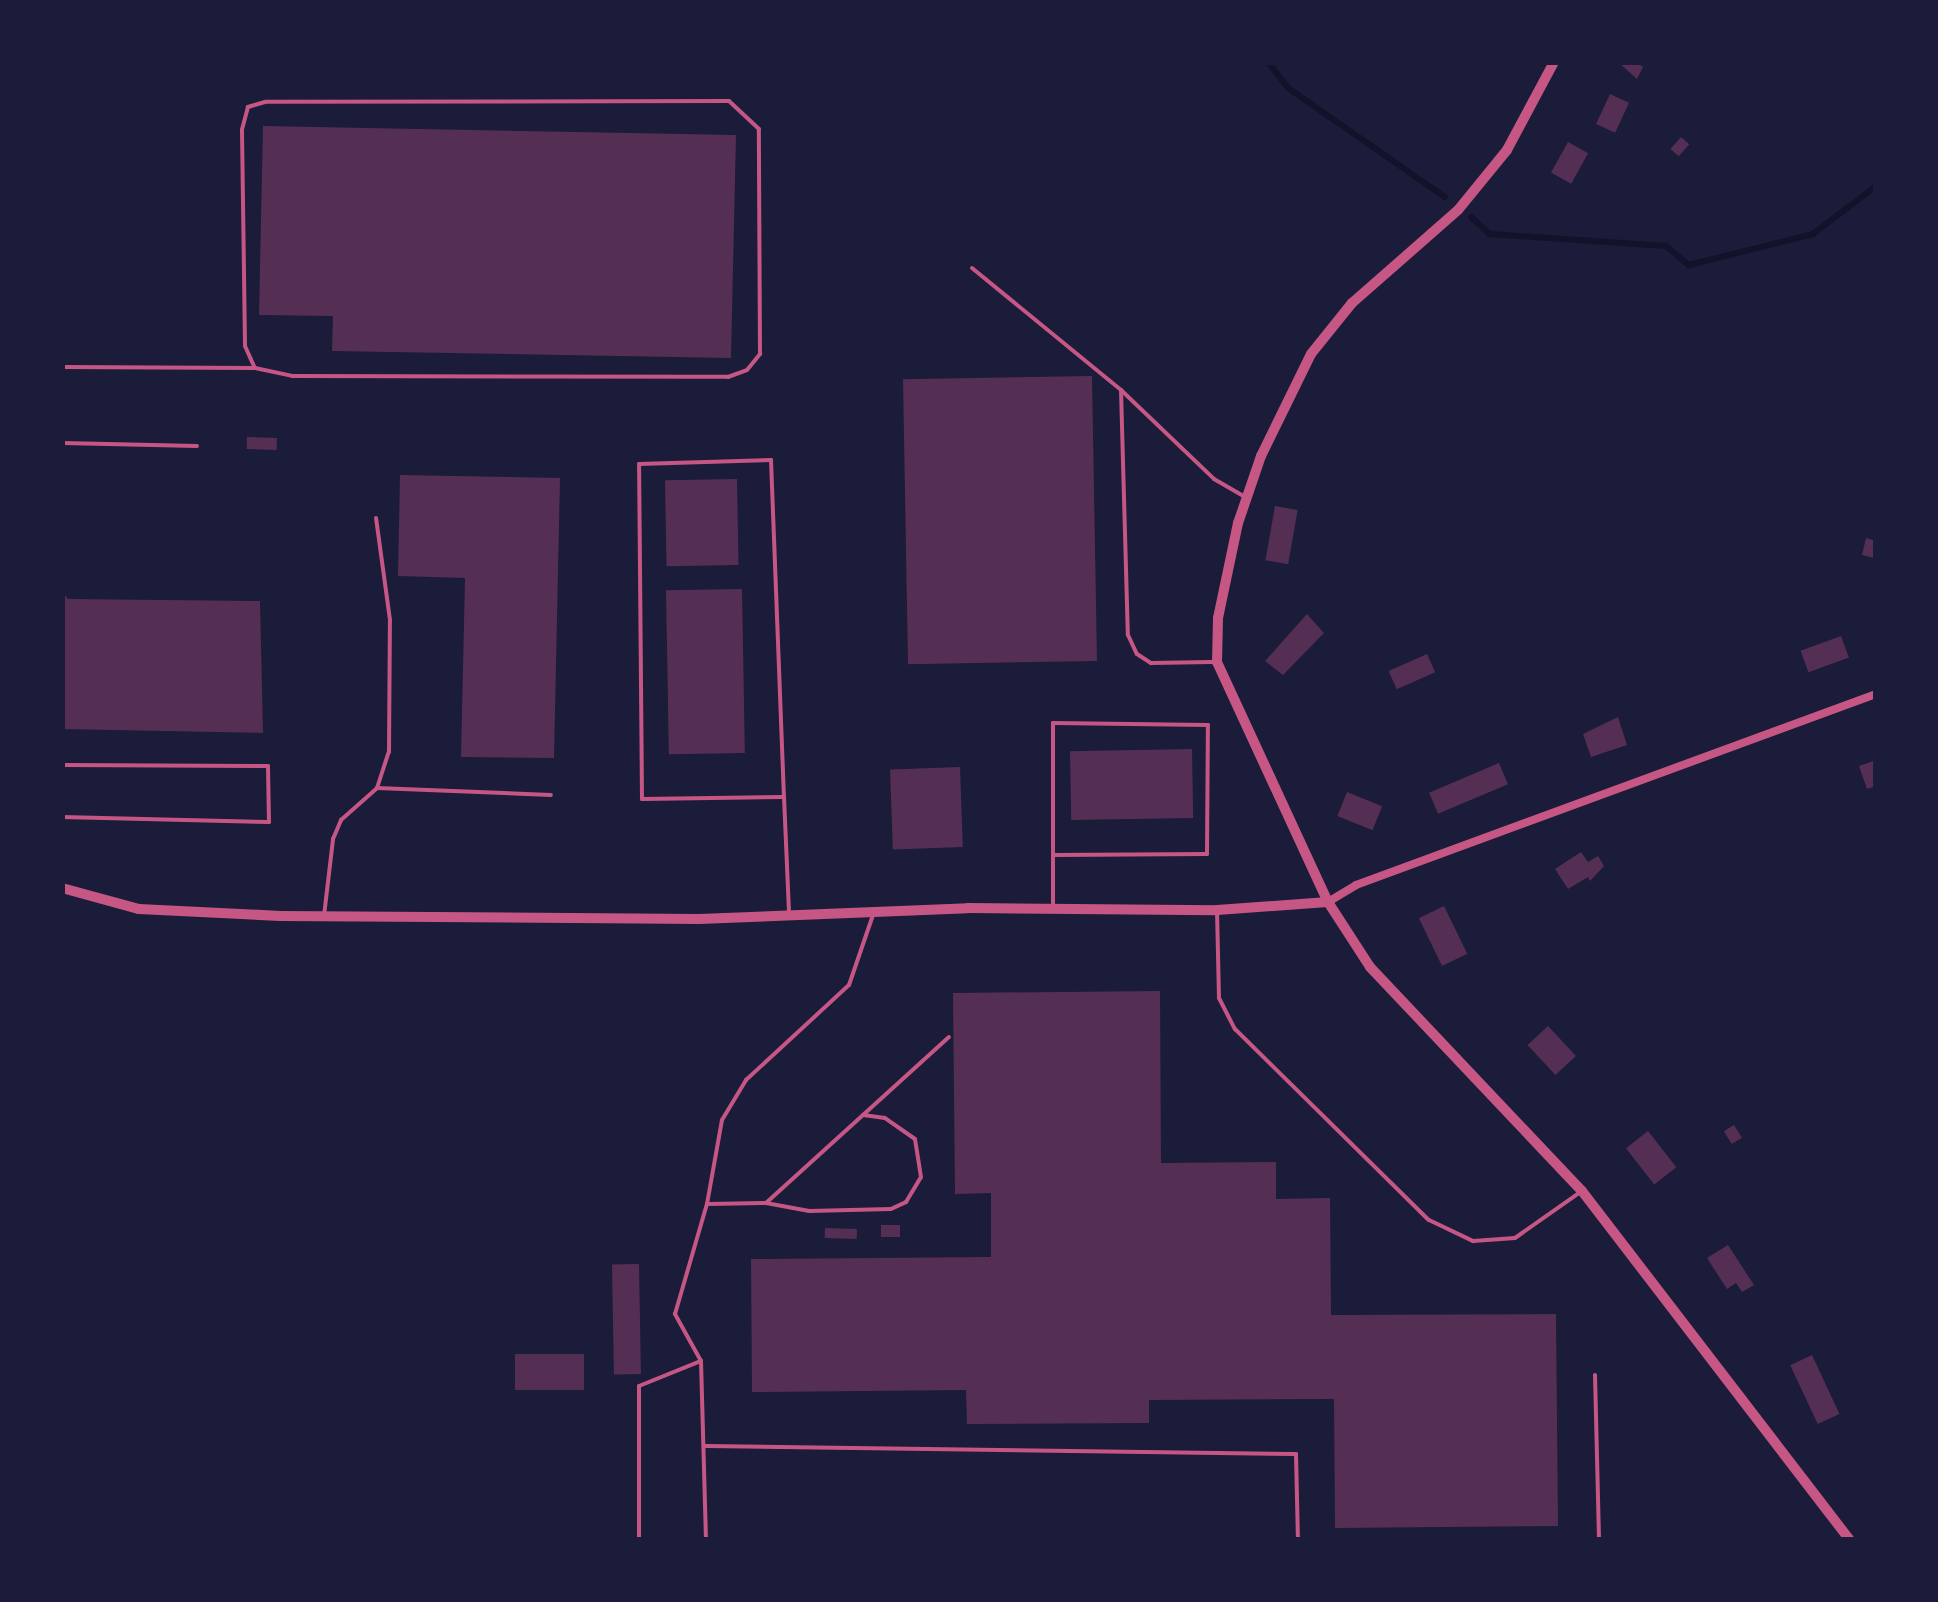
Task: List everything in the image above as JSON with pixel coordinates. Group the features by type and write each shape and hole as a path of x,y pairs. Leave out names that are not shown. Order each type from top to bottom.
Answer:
{"street":[{"path":"1554,62 1507,150 1458,210 1352,302 1311,354 1247,498 1221,602 1217,662 1328,902 1382,980 1582,1191 1850,1540"},
{"path":"62,888 139,909 324,916 699,918 875,911 1217,910 1328,902 1356,886 1876,694"}],"lane":[{"path":"62,366 255,368 292,376 728,377 747,370 760,354 759,129 728,101 265,102 248,108 245,346 255,368"},
{"path":"972,268 1120,390 1214,479 1247,498"},
{"path":"1120,390 1128,635 1136,654 1151,663 1217,662"},
{"path":"62,443 197,446"},
{"path":"784,797 642,799 638,464 771,460 789,913"},
{"path":"324,916 333,839 341,820 378,788 389,752 390,620 376,518"},
{"path":"1053,856 1207,854 1208,725 1052,724 1053,910"},
{"path":"62,765 268,766 269,822 62,817"},
{"path":"378,788 551,796"},
{"path":"1217,910 1219,998 1236,1029 1429,1220 1472,1241 1515,1238 1582,1191"},
{"path":"706,1540 701,1361 675,1314 708,1204 722,1120 746,1080 849,985 875,911"},
{"path":"766,1202 949,1037"},
{"path":"708,1204 766,1202 810,1211 891,1209 906,1202 920,1177 915,1139 886,1118 863,1115"},
{"path":"639,1540 639,1386 701,1361"},
{"path":"1596,1374 1598,1540"},
{"path":"706,1446 1296,1454 1298,1540"}],"building":[{"path":"1618,62 1636,62 1643,67 1637,79"},
{"path":"1610,94 1629,103 1615,133 1596,124"},
{"path":"263,126 736,135 731,358 332,351 333,316 259,315"},
{"path":"1681,137 1689,144 1679,156 1671,149"},
{"path":"1568,142 1588,153 1571,184 1551,173"},
{"path":"1092,376 1097,661 908,664 903,379"},
{"path":"247,437 277,438 277,450 247,449"},
{"path":"400,475 560,478 554,758 461,757 465,578 398,576"},
{"path":"737,479 739,565 667,566 665,480"},
{"path":"1275,506 1298,510 1288,564 1265,560"},
{"path":"1866,538 1876,541 1874,558 1862,555"},
{"path":"742,589 745,753 669,754 666,590"},
{"path":"62,592 68,599 260,601 263,733 62,729"},
{"path":"1307,614 1324,633 1283,675 1265,661"},
{"path":"1841,636 1849,658 1808,672 1801,651"},
{"path":"1427,654 1435,672 1397,689 1389,671"},
{"path":"1618,717 1627,745 1591,757 1583,734"},
{"path":"1192,749 1193,818 1071,820 1070,751"},
{"path":"1876,760 1876,786 1867,789 1859,766"},
{"path":"1499,763 1508,784 1438,814 1429,793"},
{"path":"960,767 963,847 893,849 890,769"},
{"path":"1347,792 1382,806 1372,830 1337,816"},
{"path":"1581,852 1588,862 1598,856 1604,866 1590,881 1588,877 1568,889 1555,869"},
{"path":"1444,906 1467,954 1442,966 1419,918"},
{"path":"1160,991 1161,1163 1276,1162 1276,1199 1330,1198 1331,1315 1556,1314 1558,1526 1335,1528 1334,1399 1149,1400 1149,1423 967,1424 966,1390 752,1392 751,1259 991,1257 991,1193 955,1194 953,993"},
{"path":"1548,1026 1576,1056 1555,1075 1528,1045"},
{"path":"1734,1125 1742,1138 1732,1144 1724,1131"},
{"path":"1648,1131 1676,1167 1654,1184 1626,1148"},
{"path":"881,1225 900,1225 900,1237 881,1237"},
{"path":"825,1228 857,1229 857,1239 825,1238"},
{"path":"1728,1245 1754,1285 1742,1292 1736,1283 1727,1289 1707,1258"},
{"path":"612,1264 639,1264 641,1374 614,1374"},
{"path":"515,1354 584,1354 584,1390 515,1390"},
{"path":"1812,1355 1839,1414 1818,1424 1790,1365"}],"waterway":[{"path":"1268,62 1288,88 1445,197"},
{"path":"1471,217 1490,234 1666,246 1689,265 1813,234 1876,186"}]}
